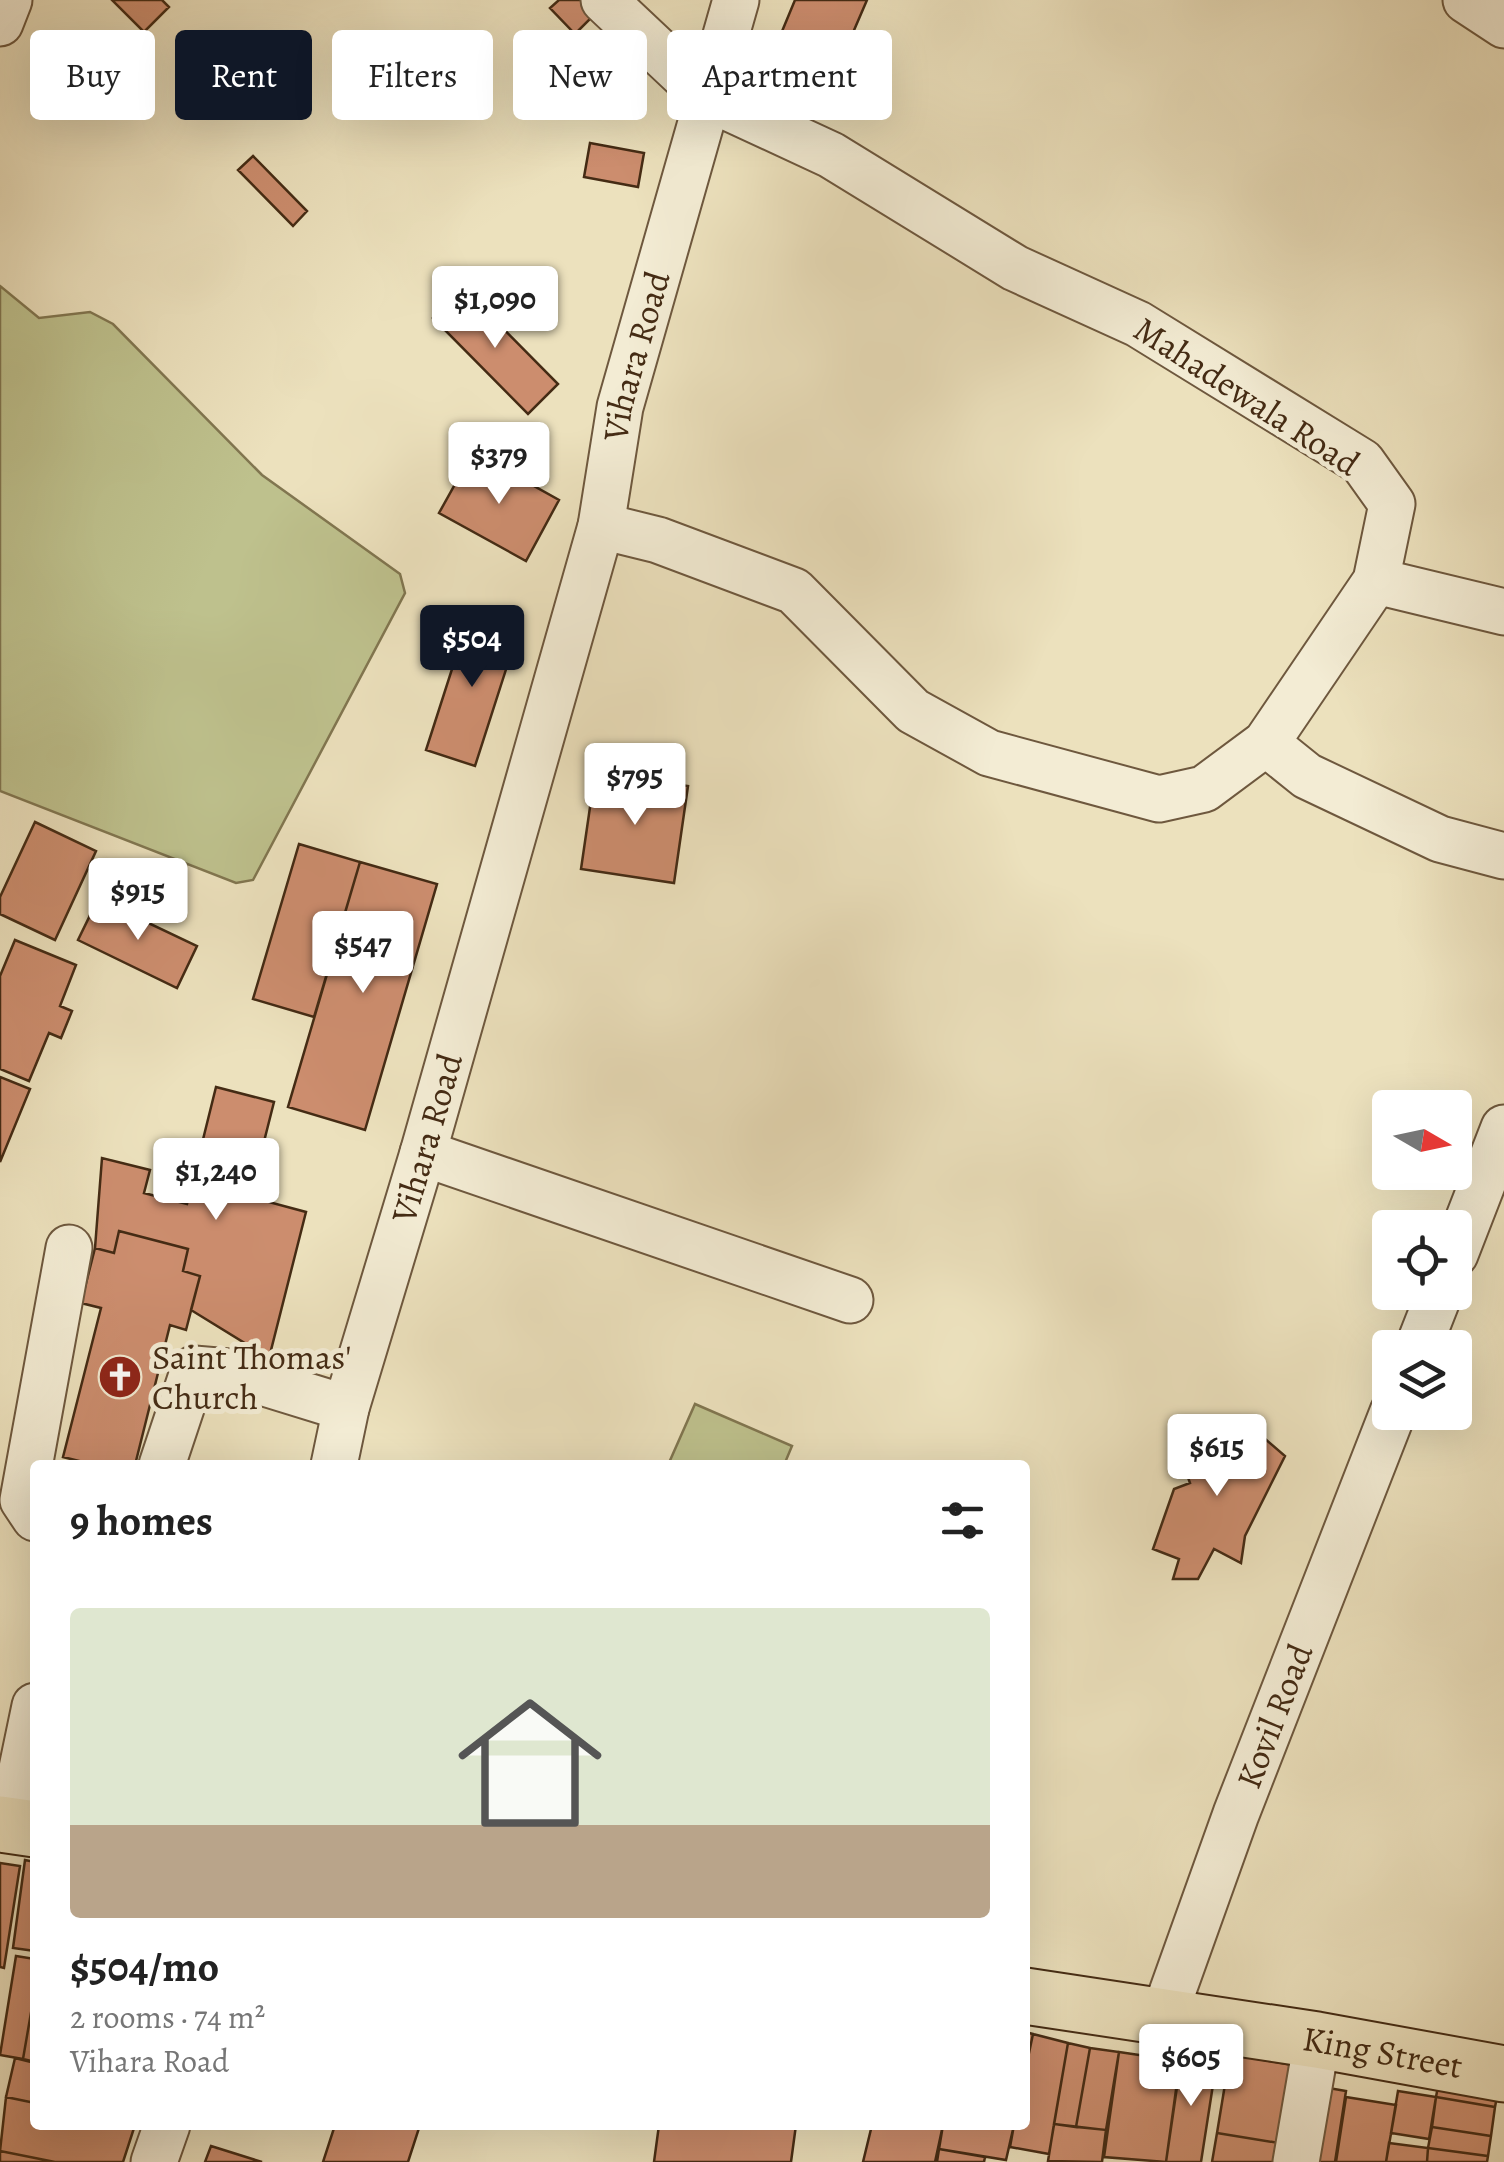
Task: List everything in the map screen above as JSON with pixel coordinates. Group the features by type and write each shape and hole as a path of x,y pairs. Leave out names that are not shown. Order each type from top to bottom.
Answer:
{"main road":[{"name":"King Street","path":"1030,1997 1317,2040 1504,2074"}],"street":[{"path":"0,23 8,0"},
{"name":"Mahadewala Road","path":"604,0 667,59"},
{"name":"Vihara Road","path":"727,30 736,0"},
{"path":"1466,0 1504,25"},
{"name":"Vihara Road","path":"335,1460 346,1408 423,1154 601,526 620,407 702,120"},
{"name":"Mahadewala Road","path":"601,526 658,540 794,590 913,711 989,753 1160,799 1204,790 1266,743 1376,581 1392,504 1362,462 1138,324 1015,268 831,155 755,120"},
{"path":"1376,581 1504,612"},
{"path":"1266,743 1324,784 1440,839 1504,856"},
{"path":"1472,1210 1504,1128"},
{"path":"423,1154 850,1300"},
{"path":"31,1460 70,1248"},
{"path":"164,1460 194,1370 229,1372 346,1408"},
{"name":"Kovil Road","path":"1163,2018 1236,1814 1386,1430"},
{"path":"30,1467 24,1500 30,1510"},
{"path":"15,1826 30,1736"},
{"path":"1296,2162 1317,2040"},
{"path":"154,2162 165,2130"}],"green space":[{"path":"0,286 39,318 90,312 113,324 262,475 400,574 405,593 253,880 236,883 0,791"},
{"path":"695,1404 792,1446 786,1460 670,1460"}],"building":[{"path":"112,0 162,0 169,7 142,30"},
{"path":"559,0 585,0 597,12 579,30 571,30 550,8"},
{"path":"795,0 867,0 854,30 783,30"},
{"path":"590,143 644,153 638,187 584,177"},
{"path":"253,156 307,211 293,226 238,170"},
{"path":"463,288 558,384 528,414 433,318"},
{"path":"473,452 559,500 526,561 439,513"},
{"path":"470,613 519,629 475,766 426,750"},
{"path":"595,773 688,786 674,883 581,869"},
{"path":"35,822 96,851 55,940 0,914 0,897"},
{"path":"299,844 360,862 314,1017 253,999"},
{"path":"360,862 437,884 365,1130 288,1107"},
{"path":"98,899 197,946 177,988 78,940"},
{"path":"15,940 76,965 60,1006 72,1011 61,1038 49,1033 29,1081 0,1069 0,976"},
{"path":"0,1077 30,1089 0,1162"},
{"path":"216,1087 274,1102 250,1197 306,1212 269,1358 191,1310 200,1276 183,1271 188,1249 119,1231 114,1253 95,1248 102,1158 150,1170 144,1193 187,1204"},
{"name":"Saint Thomas' Church","path":"119,1231 188,1249 183,1271 200,1276 186,1330 170,1325 136,1460 75,1460 63,1457 101,1308 81,1303 95,1248 114,1253"},
{"path":"1203,1422 1212,1435 1227,1439 1235,1430 1256,1431 1285,1456 1245,1536 1241,1563 1214,1549 1198,1579 1173,1579 1179,1559 1153,1549 1174,1489 1190,1483 1185,1469"},
{"path":"25,1860 30,1861 30,1950 13,1948"},
{"path":"0,1863 20,1866 4,1968 0,1967"},
{"path":"16,1956 30,1958 30,2019 23,2059 0,2055"},
{"path":"30,2019 30,2061 23,2059"},
{"path":"1033,2034 1068,2043 1049,2154 1010,2147 1013,2130 1030,2130"},
{"path":"1068,2043 1090,2048 1076,2127 1054,2124"},
{"path":"1090,2048 1119,2052 1106,2130 1076,2127"},
{"path":"1119,2052 1180,2061 1166,2162 1104,2157"},
{"path":"1182,2053 1217,2059 1201,2162 1166,2162"},
{"path":"1230,2054 1298,2066 1285,2144 1217,2133"},
{"path":"15,2058 30,2062 30,2102 6,2097"},
{"path":"1439,2081 1498,2091 1495,2107 1436,2097"},
{"path":"1317,2086 1346,2091 1335,2162 1306,2162"},
{"path":"1398,2091 1436,2097 1429,2139 1391,2133"},
{"path":"6,2097 30,2102 30,2130 133,2130 123,2162 55,2162 0,2151"},
{"path":"1346,2097 1396,2105 1386,2162 1336,2162"},
{"path":"1436,2097 1495,2107 1491,2136 1432,2127"},
{"path":"1054,2124 1106,2130 1102,2162 1048,2161"},
{"path":"1432,2127 1491,2136 1488,2156 1428,2148"},
{"path":"333,2130 418,2130 408,2162 323,2162"},
{"path":"658,2130 795,2130 791,2162 654,2162"},
{"path":"871,2130 942,2130 935,2162 863,2162"},
{"path":"942,2130 1013,2130 1006,2160 939,2149"},
{"path":"1217,2133 1285,2144 1283,2162 1212,2162"},
{"path":"1389,2143 1428,2148 1427,2162 1386,2162"},
{"path":"211,2146 262,2162 205,2162"},
{"path":"1428,2148 1488,2156 1487,2162 1427,2162"},
{"path":"939,2149 985,2157 984,2162 937,2162"},
{"path":"0,2151 55,2162 0,2162"}],"place":[{"name":"Saint Thomas' Church","path":"120,1377"}]}
